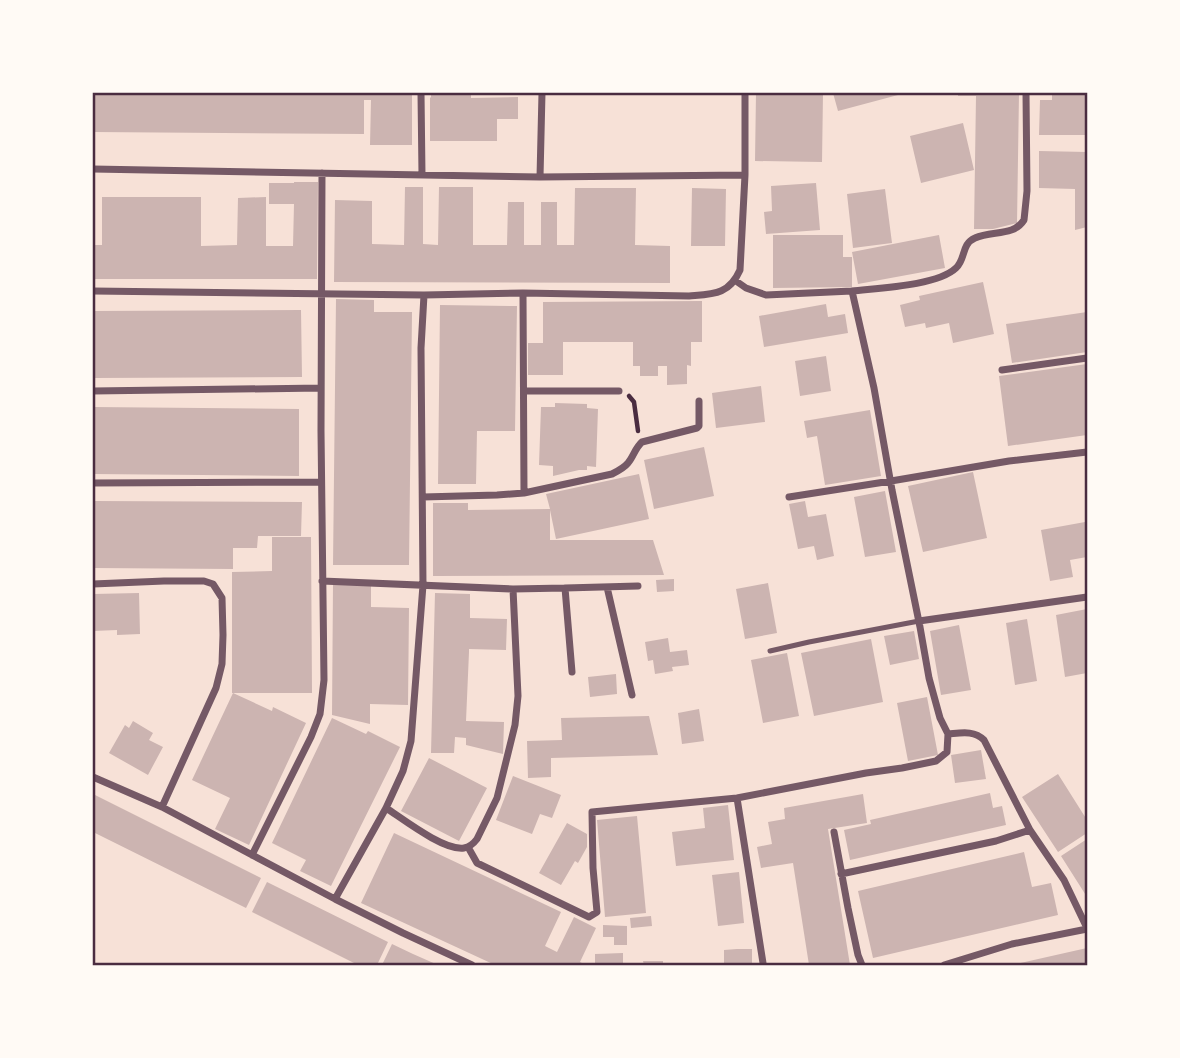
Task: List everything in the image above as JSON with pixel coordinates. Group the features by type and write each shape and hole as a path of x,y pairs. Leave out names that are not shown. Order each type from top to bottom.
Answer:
{"street":[{"path":"421,93 422,175"},
{"path":"540,177 542,93"},
{"path":"93,291 689,296 716,293 736,281 740,270 745,174 745,93"},
{"path":"736,281 746,288 766,295 852,291 914,284 940,278 958,267 965,245 971,240 981,235 1012,231 1023,223 1027,191 1026,93"},
{"path":"93,169 540,177 745,174"},
{"path":"252,855 312,737 320,713 324,680 321,482 322,173"},
{"path":"468,847 477,863 589,916 597,912 592,811 737,798 936,761 947,752 948,734 940,718 929,678 874,388 852,291"},
{"path":"523,293 524,492"},
{"path":"335,899 386,808 403,771 411,741 423,585 421,348 424,295"},
{"path":"1002,370 1087,358"},
{"path":"93,391 321,388"},
{"path":"524,391 620,391"},
{"path":"423,497 524,492 612,474 629,463 637,446 642,442 697,428 700,422 699,401"},
{"path":"789,497 1009,461 1087,452"},
{"path":"93,483 321,482"},
{"path":"93,584 204,581 213,584 222,598 222,664 216,688 162,807"},
{"path":"322,581 513,589 638,586"},
{"path":"607,587 632,695"},
{"path":"565,588 572,672"},
{"path":"386,808 422,833 449,845 468,847 477,839 496,798 516,725 518,696 513,589"},
{"path":"919,621 1087,597"},
{"path":"944,965 1012,944 1087,929 1064,880 1030,830 985,740 971,733 948,734"},
{"path":"93,777 162,807 335,899 472,965"},
{"path":"737,798 763,963"},
{"path":"841,874 996,841 1030,830"},
{"path":"834,832 862,965"}],"lane":[{"path":"770,651 919,621"}],"path":[{"path":"620,391 628,394 634,402 642,442"}],"building":[{"path":"93,93 412,93 412,145 370,145 371,100 364,100 364,134 93,132"},
{"path":"431,93 471,93 471,98 518,97 518,119 497,119 497,141 430,141"},
{"path":"756,93 823,93 822,162 755,161"},
{"path":"833,93 898,93 898,95 838,111"},
{"path":"958,93 1019,93 1017,223 993,229 974,229 976,96 958,96"},
{"path":"1052,93 1087,93 1087,135 1039,135 1040,100 1052,100"},
{"path":"963,123 974,170 921,183 910,136"},
{"path":"1039,151 1087,152 1087,227 1075,230 1075,189 1039,188"},
{"path":"318,182 317,279 93,279 93,245 102,245 102,197 201,197 201,246 237,245 238,198 266,197 266,246 293,246 294,204 269,204 269,183"},
{"path":"816,183 820,230 766,234 764,212 772,211 771,186"},
{"path":"405,187 423,187 423,244 438,245 439,187 473,187 473,245 507,245 508,202 524,202 524,245 541,245 541,202 557,202 557,245 574,245 575,188 636,188 635,245 670,246 670,283 334,282 335,200 372,201 372,244 404,245"},
{"path":"692,188 726,189 725,246 691,246"},
{"path":"885,189 892,243 853,248 847,194"},
{"path":"773,235 843,235 843,257 852,257 852,287 773,288"},
{"path":"939,235 945,268 858,284 852,252"},
{"path":"983,282 994,334 953,343 949,323 926,328 925,323 905,327 900,305 920,300 919,296"},
{"path":"336,299 374,300 374,312 412,312 409,565 333,565"},
{"path":"702,301 702,342 691,342 691,366 687,365 687,384 667,385 667,366 658,366 658,376 640,376 640,366 633,366 633,342 563,342 563,375 528,375 528,343 543,343 543,302"},
{"path":"826,304 828,317 845,314 848,333 764,347 759,316"},
{"path":"440,305 517,306 515,431 477,431 476,484 438,484"},
{"path":"301,310 302,377 93,378 93,311"},
{"path":"1087,312 1087,352 1012,363 1006,324"},
{"path":"826,356 831,391 800,396 795,361"},
{"path":"1087,364 1087,435 1008,446 999,376"},
{"path":"761,386 765,422 716,428 712,393"},
{"path":"555,403 587,404 587,408 598,409 596,467 587,466 587,470 553,476 553,466 539,465 541,407 555,407"},
{"path":"93,407 299,409 299,476 93,474"},
{"path":"870,410 881,476 825,485 817,436 807,438 804,421"},
{"path":"704,447 714,496 654,509 644,460"},
{"path":"973,472 987,538 923,552 908,486"},
{"path":"639,474 649,519 556,539 550,510 550,540 653,540 664,575 433,576 433,503 468,503 468,510 550,509 546,494"},
{"path":"885,491 896,552 865,557 854,497"},
{"path":"93,501 302,502 301,536 258,536 257,548 233,548 233,569 93,568"},
{"path":"805,501 808,517 826,514 834,556 817,560 814,546 798,549 789,504"},
{"path":"1085,522 1087,557 1070,560 1073,577 1050,581 1041,530"},
{"path":"272,537 311,537 312,693 232,693 232,572 272,571"},
{"path":"674,579 674,591 657,592 656,580"},
{"path":"768,583 777,633 745,639 736,589"},
{"path":"333,585 371,585 371,607 409,608 408,705 370,704 370,724 332,715"},
{"path":"139,593 140,634 117,635 117,630 93,631 93,594"},
{"path":"435,593 470,594 470,618 507,619 506,650 469,649 466,721 504,722 503,754 466,745 466,738 455,737 454,753 431,753"},
{"path":"1087,609 1087,673 1065,677 1056,615"},
{"path":"1027,619 1037,681 1015,685 1006,623"},
{"path":"959,625 971,690 941,695 930,631"},
{"path":"914,631 919,659 890,665 884,636"},
{"path":"668,638 670,652 687,650 689,665 672,667 673,671 655,674 653,660 648,661 645,642"},
{"path":"871,639 883,702 814,716 801,653"},
{"path":"787,653 799,716 763,723 751,660"},
{"path":"616,674 617,694 590,697 588,677"},
{"path":"233,693 272,711 273,707 306,723 249,845 215,829 230,798 192,780"},
{"path":"927,697 938,755 908,761 897,703"},
{"path":"699,709 704,741 682,744 678,713"},
{"path":"649,716 658,755 551,758 551,777 528,778 527,741 562,740 561,718"},
{"path":"332,718 366,734 368,731 400,747 331,886 300,871 306,860 272,843"},
{"path":"133,721 153,733 149,740 163,747 148,775 109,753 125,725 129,728"},
{"path":"981,750 986,779 955,783 951,755"},
{"path":"429,758 487,788 459,841 401,811"},
{"path":"1058,774 1087,820 1087,833 1058,852 1022,797"},
{"path":"513,776 561,795 552,818 540,814 532,834 496,820"},
{"path":"990,793 993,808 1002,806 1006,825 850,860 844,830 871,824 870,820"},
{"path":"93,794 261,878 246,908 93,832"},
{"path":"863,794 867,823 828,829 850,965 809,965 793,863 761,868 757,847 772,844 768,822 785,819 784,808"},
{"path":"728,805 734,860 676,866 672,832 705,828 703,808"},
{"path":"637,816 646,913 605,917 597,820"},
{"path":"567,823 587,834 587,847 561,885 539,873"},
{"path":"394,833 561,912 545,946 557,952 574,917 596,928 580,962 586,965 495,965 361,903"},
{"path":"1087,839 1087,897 1061,856"},
{"path":"1024,852 1032,887 1051,883 1058,915 873,958 858,891"},
{"path":"739,872 744,923 718,926 712,875"},
{"path":"267,882 388,942 377,965 358,965 252,912"},
{"path":"651,916 652,926 631,928 630,918"},
{"path":"603,925 627,926 627,945 614,945 614,937 603,937"},
{"path":"392,944 413,954 438,965 382,965"},
{"path":"1087,948 1087,965 1016,965 1016,964"},
{"path":"752,949 752,965 724,965 724,950"},
{"path":"623,953 623,965 595,965 595,954"},
{"path":"643,961 663,961 663,965 644,965"}]}
